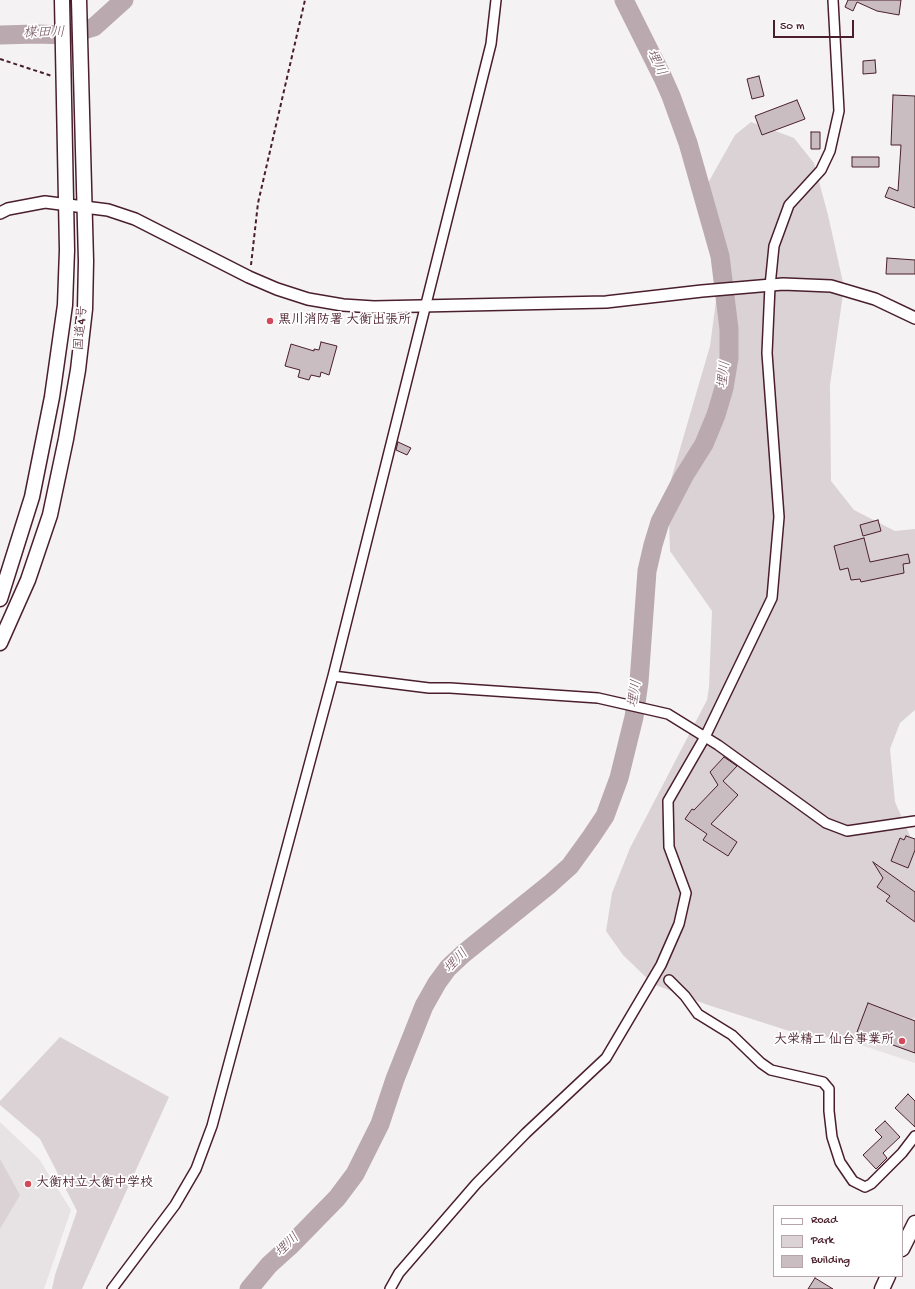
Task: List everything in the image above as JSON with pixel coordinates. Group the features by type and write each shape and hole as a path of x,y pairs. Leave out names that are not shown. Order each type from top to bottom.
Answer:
{"highway":[{"name":"国道4号","path":"0,599 32,497 52,397 65,305 67,250 62,0"},
{"name":"国道4号","path":"0,643 28,580 50,515 66,439 78,370 85,309 79,0"},
{"path":"903,1247 915,1223"},
{"path":"882,1289 888,1277"}],"street":[{"path":"112,1289 175,1205 196,1169 212,1126 334,676 491,44 496,0"},
{"path":"390,1289 398,1273 476,1184 526,1133 606,1058 661,965 679,924 686,893 669,847 668,802 705,737 772,598 779,517 767,352 767,286 774,246 789,205 821,170 830,151 835,131 839,111 833,0"},
{"path":"0,213 8,209 45,202 108,210 135,219 277,289 308,299 343,305 374,307 606,302 702,291 783,284 832,286 875,299 915,318"},
{"path":"334,676 429,688 450,688 598,698 668,714 767,779 826,822 847,830 915,821"},
{"path":"669,980 685,996 698,1014 732,1035 761,1063 771,1070 823,1082 829,1089 829,1111 832,1137 840,1162 853,1182 865,1187 871,1184 902,1153 915,1136"}],"path":[{"path":"249,276 258,203 305,0"},
{"path":"0,59 45,73 64,81"}],"shaded area":[{"path":"863,996 915,1014 915,1063 846,1040"},
{"name":"大衡村立大衡中学校","path":"0,1122 39,1159 71,1210 44,1289 0,1289"}],"green space":[{"path":"751,122 794,138 814,163 828,215 844,287 830,385 831,481 854,510 895,531 915,529 915,710 900,723 890,749 895,802 915,847 915,1017 877,1038 808,1037 708,1005 653,984 623,955 606,931 612,893 630,848 707,700 709,687 712,611 670,551 668,490 710,346 724,241 708,183 735,135"},
{"path":"60,1037 169,1097 82,1289 52,1289 55,1275 77,1211 40,1139 0,1105 0,1101"},
{"path":"0,1159 20,1195 0,1229"}],"building":[{"path":"848,0 901,0 899,15 877,11 857,2 853,11 845,7"},
{"path":"875,60 876,73 863,74 863,61"},
{"path":"759,76 764,96 752,99 747,79"},
{"path":"893,95 915,96 915,208 885,197 889,187 898,191 901,145 891,145"},
{"path":"797,100 805,119 762,135 755,116"},
{"path":"811,132 820,132 820,149 811,149"},
{"path":"852,157 879,157 879,167 852,167"},
{"path":"887,258 915,260 915,274 886,274"},
{"path":"321,342 337,346 329,375 321,372 320,377 311,375 309,380 298,377 300,370 285,366 291,344 314,351 314,349 319,350"},
{"path":"398,442 411,448 407,455 396,450"},
{"path":"878,520 881,531 863,536 860,525"},
{"path":"864,538 870,562 908,554 910,563 903,564 904,573 861,582 860,579 851,580 848,568 840,570 834,546"},
{"path":"724,757 737,766 723,781 738,795 711,824 737,842 728,856 703,840 707,834 685,819 692,809 694,810 718,785 710,772"},
{"path":"906,836 915,839 915,850 908,868 891,861 900,838 904,840"},
{"path":"873,862 915,892 915,922 886,901 890,896 877,887 883,878"},
{"path":"868,1003 915,1021 915,1053 857,1032"},
{"path":"908,1094 915,1101 915,1127 895,1108"},
{"path":"885,1121 900,1137 883,1153 887,1158 876,1169 863,1155 882,1137 875,1130"},
{"path":"815,1278 833,1289 808,1289"}],"waterway":[{"name":"楳田川","path":"0,35 67,35 94,27 124,0"},
{"name":"埋川","path":"249,1289 269,1265 290,1246 337,1198 355,1174 380,1124 395,1079 424,1006 437,983 448,968 463,954 570,866 605,816 619,778 634,717 639,682 647,571 653,545 660,522 684,476 704,444 716,415 724,388 729,358 729,329 720,256 688,143 663,78 624,0"}],"place":[{"name":"黒川消防署 大衡出張所","path":"270,321"},
{"name":"大栄精工 仙台事業所","path":"902,1041"},
{"name":"大衡村立大衡中学校","path":"28,1184"}]}
